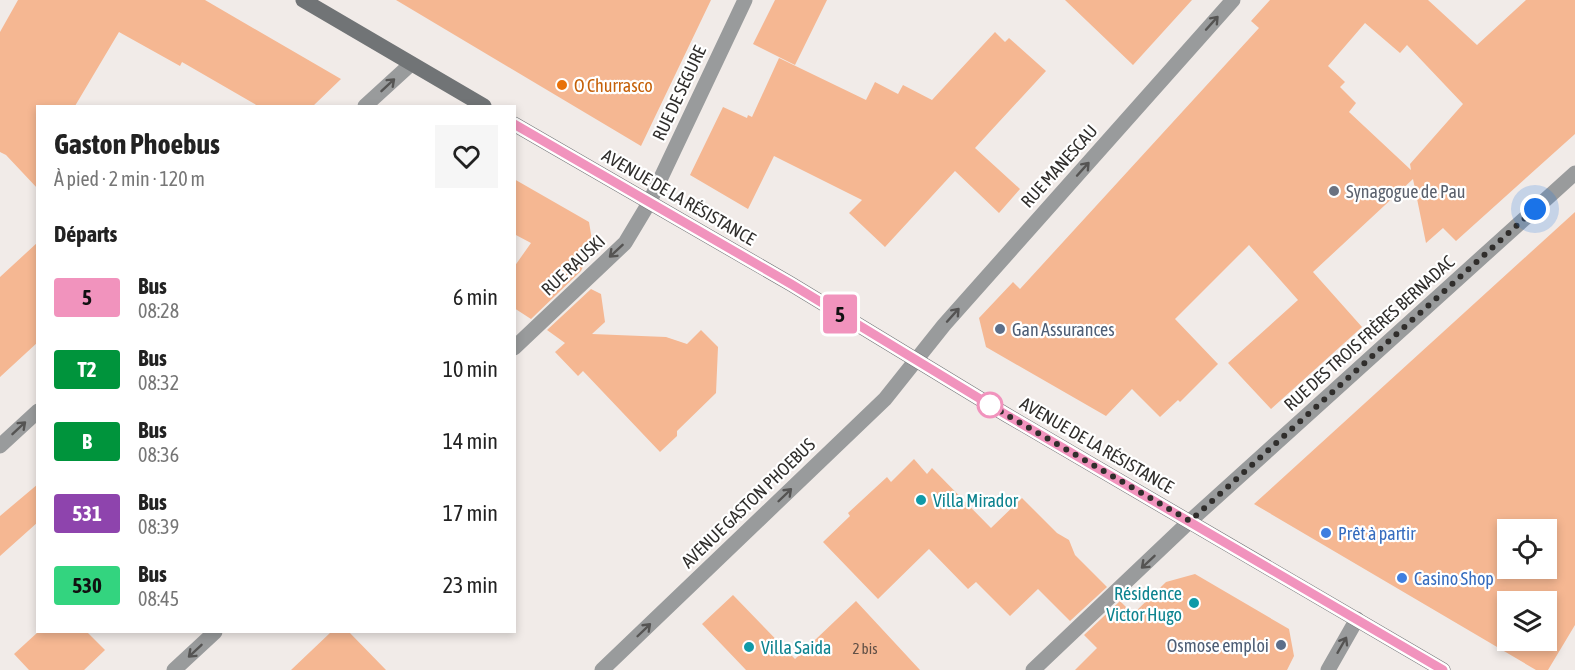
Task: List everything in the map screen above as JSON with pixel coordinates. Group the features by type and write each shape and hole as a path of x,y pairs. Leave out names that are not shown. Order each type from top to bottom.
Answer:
{"street":[{"path":"303,0 482,105"},
{"name":"RUE DE SEGURE","path":"649,203 745,0"},
{"name":"RUE MANESCAU","path":"916,360 944,325 1233,0"},
{"path":"366,105 411,64"},
{"name":"AVENUE DE LA RÉSISTANCE","path":"516,125 791,284 1005,414 1443,670"},
{"name":"RUE DES TROIS FRÈRES BERNADAC","path":"1033,670 1190,521 1575,173"},
{"name":"RUE RAUSKI","path":"516,346 624,243 649,203"},
{"name":"AVENUE GASTON PHOEBUS","path":"602,670 885,399 916,360"},
{"path":"0,446 36,413"},
{"path":"1328,670 1357,619"},
{"path":"174,670 214,633"}],"building":[{"path":"18,0 205,0 341,79 314,105 256,105 182,62 180,66 119,32 76,105 36,105 36,187 6,155 0,152 0,32"},
{"path":"396,0 711,0 641,146"},
{"path":"775,0 827,0 795,65 753,44"},
{"path":"1065,0 1192,0 1133,65"},
{"path":"1270,0 1428,0 1477,45 1526,0 1575,0 1575,134 1456,241 1443,228 1426,243 1413,179 1313,272 1362,327 1271,409 1228,363 1298,300 1249,245 1175,319 1218,364 1180,402 1178,400 1160,417 1132,389 1106,416 986,347 979,318 1013,282 1020,289 1259,28 1251,21","holes":["1365,23 1400,53 1407,45 1463,104 1410,164 1411,170 1349,112 1356,103 1340,87 1345,82 1328,66"]},
{"path":"995,32 1005,42 1009,38 1046,71 975,148 1020,189 999,213 955,171 885,247 849,213 862,200 774,156 748,209 690,175 723,107 747,118 748,115 752,117 779,58 866,100 875,82 898,94 903,85 932,100"},
{"path":"516,180 589,222 593,246 581,271 531,319 516,309 516,264 531,243 516,235"},
{"path":"1575,212 1575,625 1548,670 1536,670 1504,651 1557,651 1557,591 1497,591 1497,647 1254,504"},
{"path":"36,244 36,344 0,377 0,277"},
{"path":"591,289 601,294 605,322 592,334 666,337 687,344 701,330 718,347 716,393 677,431 677,436 660,452 583,371 578,376 555,352 565,343 547,330"},
{"path":"914,459 927,474 932,468 991,528 1022,498 1057,533 1069,540 1075,555 1107,587 1070,621 1038,589 1010,616 976,582 968,589 929,549 878,599 823,542 850,516 848,513 887,477 891,482"},
{"path":"36,486 36,524 0,556 0,516"},
{"name":"Résidence Victor Hugo","path":"1195,574 1289,629 1294,656 1287,670 1075,670 1097,648 1084,635 1120,601 1133,614 1166,582"},
{"path":"733,595 795,659 856,601 920,670 746,670 702,624"},
{"path":"37,633 88,633 105,650 84,670 29,670 14,654"},
{"path":"330,633 350,633 386,670 291,670"}],"bus line":[{"name":"5","path":"516,125 791,284 1005,414 1443,670"}],"place":[{"name":"O Churrasco","path":"562,85"},
{"name":"Synagogue de Pau","path":"1334,191"},
{"name":"Gan Assurances","path":"1000,329"},
{"name":"Villa Mirador","path":"921,500"},
{"name":"Prêt à partir","path":"1326,533"},
{"name":"Casino Shop","path":"1402,578"},
{"name":"Résidence Victor Hugo","path":"1194,603"},
{"name":"Osmose emploi","path":"1281,645"},
{"name":"Villa Saida","path":"749,647"}],"route":[{"path":"990,405 986,403 1190,521 1535,209"}]}
